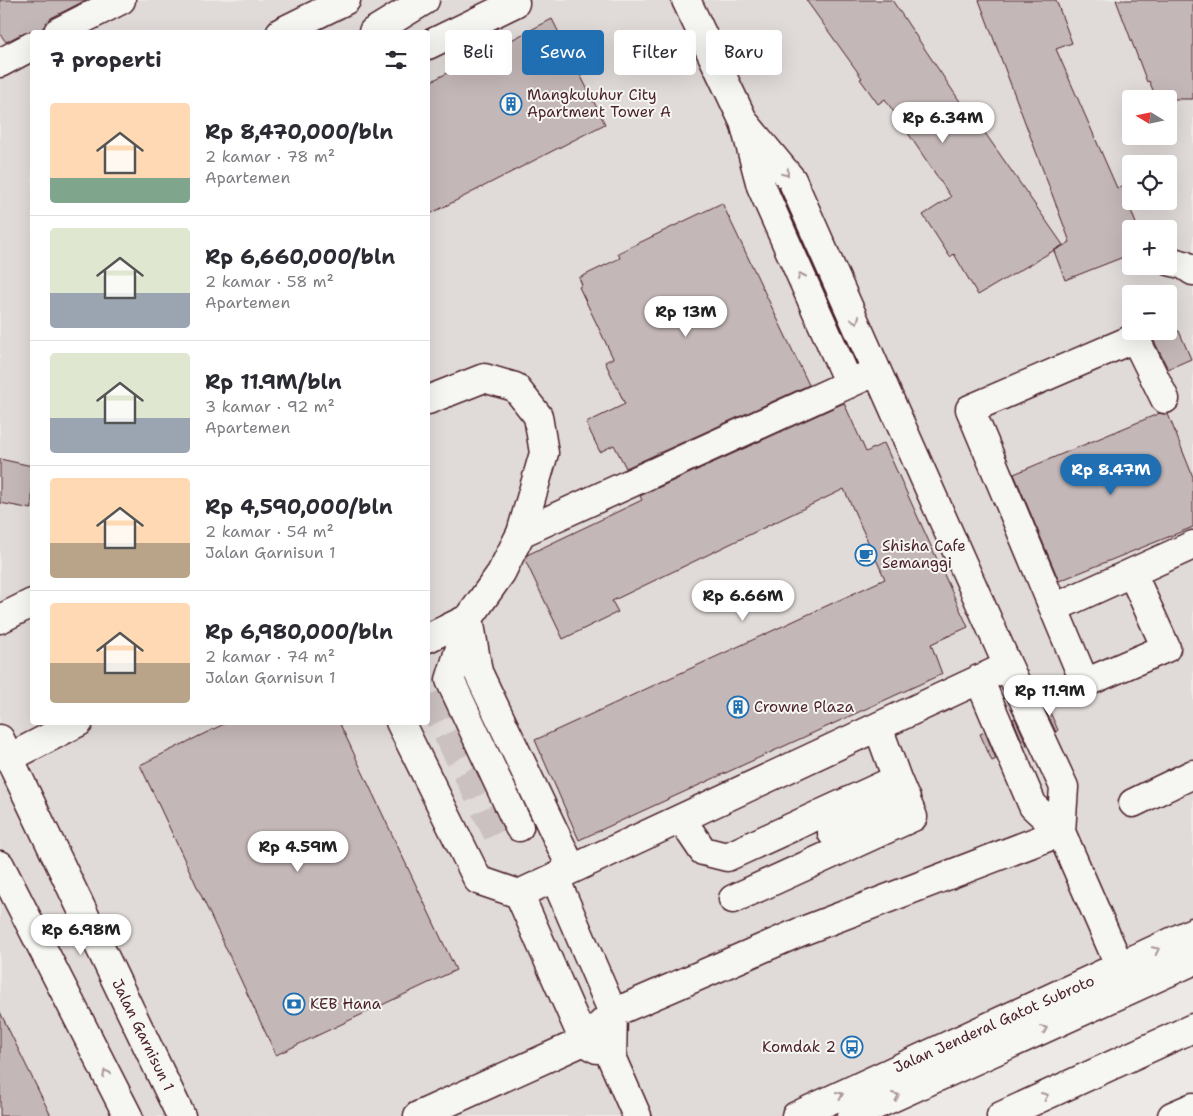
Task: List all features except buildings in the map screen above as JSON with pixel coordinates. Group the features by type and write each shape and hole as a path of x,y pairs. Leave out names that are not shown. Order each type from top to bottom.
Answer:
{"main road":[{"path":"62,30 121,0"},
{"path":"285,30 346,0"},
{"path":"376,30 425,0"},
{"path":"430,44 516,3 514,0"},
{"path":"686,0 744,122 761,186 849,384"},
{"path":"0,63 30,47"},
{"path":"744,122 792,180 879,371 1008,666 1064,787 1061,832"},
{"path":"1177,263 1193,271"},
{"path":"1132,573 1166,648 1085,683 970,409 1135,338 1165,399"},
{"path":"521,533 879,371"},
{"path":"430,399 484,378 514,387 538,416 544,453 521,533 501,573 469,618 450,680 519,827"},
{"path":"1054,608 1193,546"},
{"path":"0,619 30,604"},
{"path":"430,637 469,618"},
{"path":"469,618 478,672 564,873 613,1013 612,1059 637,1116"},
{"path":"401,725 478,880 519,894 682,820 1008,666"},
{"path":"979,679 1033,806 1061,832 1120,968"},
{"path":"5,748 70,725"},
{"path":"730,890 913,817 878,727"},
{"name":"Jalan Garnisun 1","path":"5,748 181,1116"},
{"path":"1133,803 1193,774"},
{"path":"682,820 703,851 727,858 902,789"},
{"path":"418,1116 584,1041 613,1013 800,932 1061,832"},
{"path":"0,865 128,1116"},
{"path":"519,894 584,1041 612,1059"},
{"name":"Jalan Jenderal Gatot Subroto","path":"796,1116 1120,968 1193,932"},
{"path":"852,1116 1193,961"},
{"path":"1001,1116 1193,1028"},
{"path":"1172,1116 1193,1106"}],"shaded area":[{"path":"0,0 1193,0 1193,931 795,1116 0,1116"}],"tunnel":[{"path":"430,700 499,837"}],"place":[{"name":"Mangkuluhur City Apartment Tower A","path":"511,104"},
{"name":"Shisha Cafe Semanggi","path":"866,555"},
{"name":"Crowne Plaza","path":"738,707"},
{"name":"KEB Hana","path":"294,1004"},
{"name":"Komdak 2","path":"852,1047"}]}
